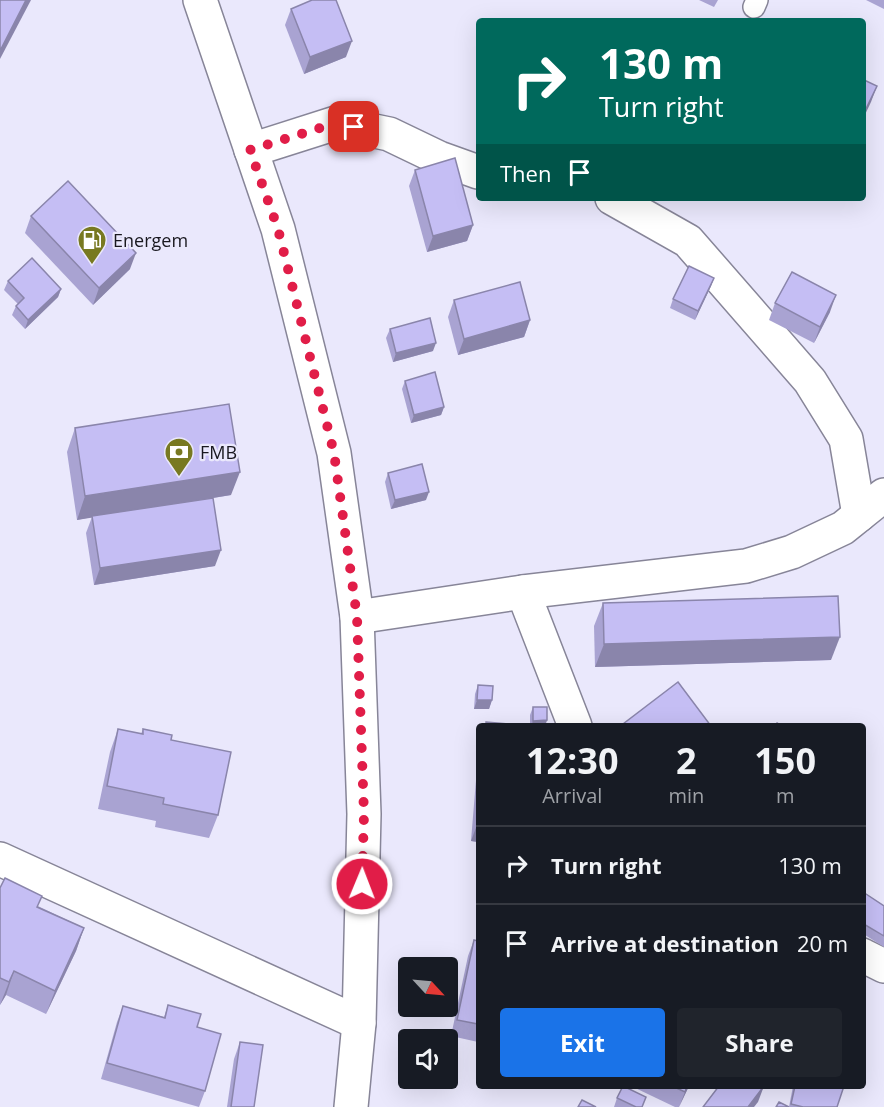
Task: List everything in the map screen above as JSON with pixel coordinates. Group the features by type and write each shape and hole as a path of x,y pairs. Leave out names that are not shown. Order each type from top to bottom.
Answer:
{"street":[{"path":"200,0 278,229 334,453 357,617 364,814 359,1023 351,1107"},
{"path":"250,150 336,123 389,134 439,158 476,171"},
{"path":"617,201 688,241 810,381 846,439 859,515"},
{"path":"357,617 523,592 746,566 792,552 843,528 884,495"},
{"path":"523,592 574,723"},
{"path":"0,859 359,1023"},
{"path":"866,957 884,966"}],"building":[{"path":"0,0 26,0 0,51"},
{"path":"312,0 336,0 352,41 310,57 291,9"},
{"path":"866,81 877,86 866,109"},
{"path":"455,158 473,225 433,236 415,170"},
{"path":"68,181 136,253 99,288 31,216"},
{"path":"32,258 61,289 28,320 16,306 24,298 8,281"},
{"path":"689,266 714,278 698,311 673,299"},
{"path":"792,272 836,295 820,327 775,303"},
{"path":"520,282 530,320 464,339 454,300"},
{"path":"430,318 436,343 396,353 390,329"},
{"path":"435,372 444,407 414,415 405,381"},
{"path":"229,404 240,472 85,496 75,428"},
{"path":"422,464 429,492 395,500 388,473"},
{"path":"213,498 221,550 100,568 92,516"},
{"path":"838,596 840,637 604,644 603,603"},
{"path":"678,682 709,723 624,723"},
{"path":"478,685 493,686 492,700 477,700"},
{"path":"533,707 547,707 547,720 533,721"},
{"path":"118,729 143,734 143,729 172,735 171,740 231,752 218,815 163,804 164,798 107,786"},
{"path":"5,878 42,896 37,907 84,928 55,991 14,971 9,982 0,978 0,888"},
{"path":"866,894 884,906 884,936 866,925"},
{"path":"474,940 476,940 476,1024 457,1020"},
{"path":"168,1005 201,1014 197,1027 221,1034 205,1091 107,1063 123,1006 165,1018"},
{"path":"240,1042 263,1045 254,1107 231,1107"},
{"path":"622,1089 629,1089 646,1097 642,1107 636,1107 617,1098"},
{"path":"717,1089 762,1089 748,1107 703,1107"},
{"path":"794,1089 843,1089 837,1107 803,1107 791,1104"},
{"path":"582,1100 596,1107 578,1107"},
{"path":"779,1102 789,1107 776,1107"}],"place":[{"name":"Energem","path":"92,266"},
{"name":"FMB","path":"179,478"}],"route":[{"path":"354,127 336,123 250,150 278,229 334,453 357,617 364,814 362,884"}]}
